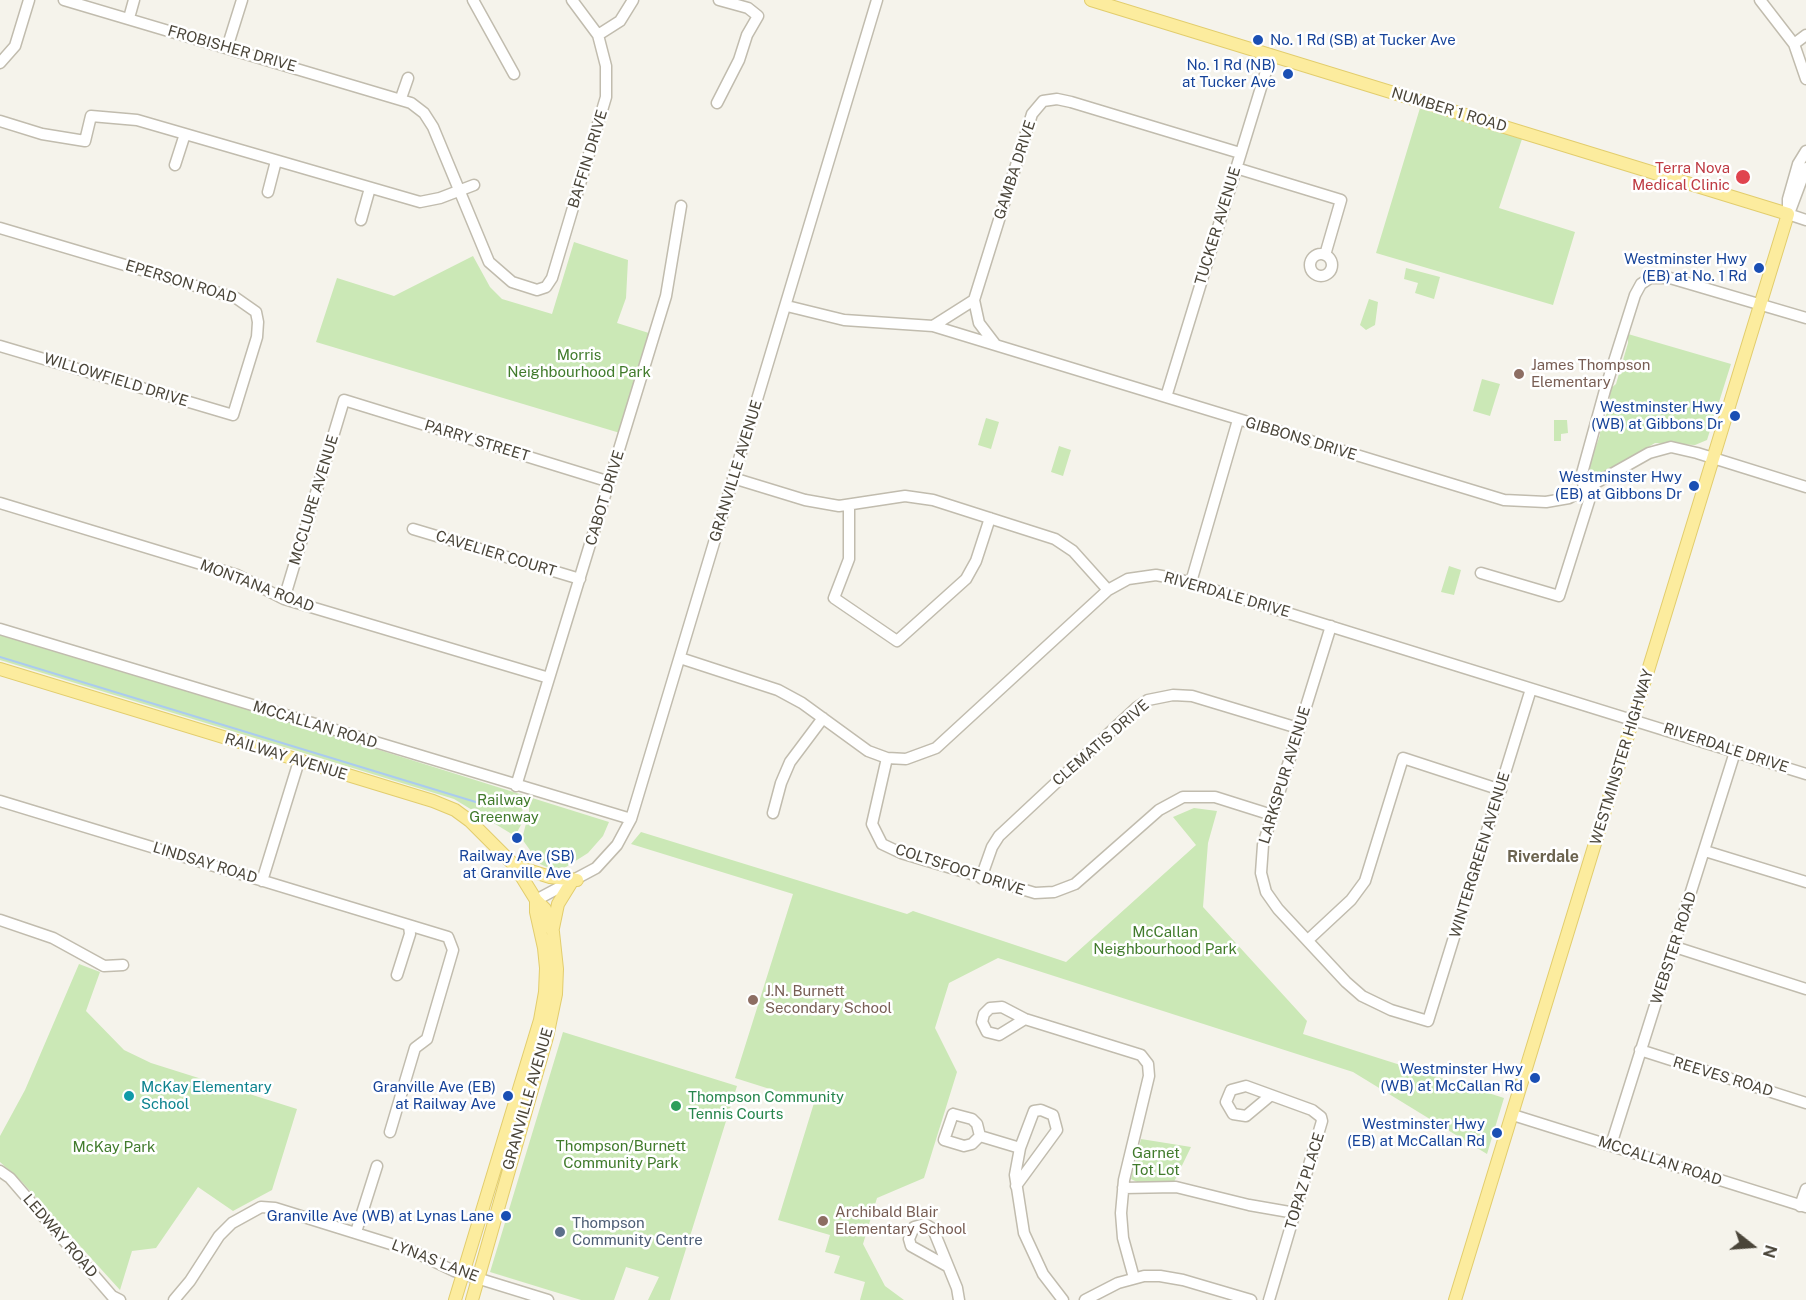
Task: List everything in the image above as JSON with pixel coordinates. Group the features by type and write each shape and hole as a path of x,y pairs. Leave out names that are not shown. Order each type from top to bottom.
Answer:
{"main road":[{"name":"NUMBER 1 ROAD","path":"1091,0 1788,214"},
{"name":"WESTMINSTER HIGHWAY","path":"1455,1300 1788,214"},
{"name":"RAILWAY AVENUE","path":"0,669 455,810 489,837 516,866 536,900"},
{"path":"516,866 574,882 558,904 553,932"},
{"name":"GRANVILLE AVENUE","path":"472,1300 550,1023 557,969 553,932 545,909 536,900"},
{"name":"GRANVILLE AVENUE","path":"455,1300 540,1020 546,968 536,900"}],"street":[{"path":"0,63 15,46 29,0"},
{"name":"FROBISHER DRIVE","path":"64,0 401,98 418,108 429,119 460,190 483,252 496,271 512,282 527,288 537,290 546,287"},
{"path":"129,18 134,0"},
{"path":"226,48 242,0"},
{"path":"472,0 514,74"},
{"name":"BAFFIN DRIVE","path":"546,287 552,278 604,110 606,75 598,34 572,0"},
{"path":"598,34 620,21 633,0"},
{"path":"717,104 739,60 747,35 758,16 748,8 719,0"},
{"name":"GRANVILLE AVENUE","path":"536,900 574,882 607,859 631,819 787,306 877,0"},
{"path":"1760,0 1794,44 1806,79"},
{"path":"1794,44 1806,35"},
{"name":"TUCKER AVENUE","path":"1166,397 1271,55"},
{"path":"401,98 408,78"},
{"name":"GAMBA DRIVE","path":"974,300 1032,114 1043,101 1057,99 1071,102 1240,153"},
{"path":"0,121 42,134 85,141 91,116 137,120 420,202 474,185"},
{"path":"175,165 185,134"},
{"name":"WESTMINSTER HIGHWAY","path":"1788,214 1788,199 1798,164 1806,157"},
{"path":"268,192 276,161"},
{"path":"1236,168 1341,200 1325,255"},
{"name":"WESTMINSTER HIGHWAY","path":"1788,214 1796,201 1806,168"},
{"path":"361,220 370,188"},
{"name":"CABOT DRIVE","path":"516,786 666,296 681,207"},
{"name":"NUMBER 1 ROAD","path":"1788,214 1806,220"},
{"name":"EPERSON ROAD","path":"0,228 219,292 250,306 256,312 257,337 233,415"},
{"path":"1481,573 1559,596 1589,501 1581,477 1608,380 1635,295 1641,284 1650,278 1670,278 1806,318"},
{"path":"933,326 974,300 979,323 998,346"},
{"name":"GIBBONS DRIVE","path":"787,306 844,320 933,326 1504,500 1546,502 1569,498 1634,461 1664,448 1680,448 1806,487"},
{"name":"WILLOWFIELD DRIVE","path":"0,346 233,415"},
{"name":"PARRY STREET","path":"344,400 610,482"},
{"name":"MCCLURE AVENUE","path":"284,599 344,400"},
{"path":"1191,582 1238,420"},
{"path":"733,478 818,503 849,506 895,497 920,497 1047,536 1073,551 1108,590"},
{"name":"MONTANA ROAD","path":"0,503 237,575 284,599 549,678"},
{"path":"849,506 849,559 834,598 897,641 966,579 976,561 990,518"},
{"name":"CAVELIER COURT","path":"413,529 580,579"},
{"name":"RIVERDALE DRIVE","path":"887,758 906,759 936,748 1108,590 1128,579 1148,575 1191,582 1806,774"},
{"name":"LARKSPUR AVENUE","path":"1331,626 1261,854 1263,882 1278,909 1362,996 1391,1010 1428,1021"},
{"name":"MCCALLAN ROAD","path":"0,629 631,819"},
{"path":"680,658 766,685 789,695 868,751 887,758"},
{"name":"WINTERGREEN AVENUE","path":"1428,1021 1531,689"},
{"name":"CLEMATIS DRIVE","path":"981,878 992,847 1005,830 1148,700 1173,694 1192,696 1298,729"},
{"path":"773,813 781,783 790,762 823,718"},
{"name":"WEBSTER ROAD","path":"1611,1145 1735,752"},
{"name":"COLTSFOOT DRIVE","path":"887,758 873,820 878,838 901,854 1035,893 1064,889 1088,875 1159,810 1183,797 1215,797 1272,815"},
{"path":"1308,940 1351,900 1365,881 1403,758 1501,790"},
{"path":"262,881 299,761"},
{"name":"LINDSAY ROAD","path":"0,801 448,937 453,950 427,1039 415,1048 390,1132"},
{"path":"1705,851 1806,882"},
{"path":"0,920 53,938 104,966 123,965"},
{"path":"397,975 410,934 410,926"},
{"path":"1675,947 1806,989"},
{"path":"1025,1019 1145,1058 1149,1076 1123,1188 1123,1238 1134,1278"},
{"name":"REEVES ROAD","path":"1640,1050 1806,1103"},
{"name":"TOPAZ PLACE","path":"1269,1300 1322,1121 1317,1112 1270,1096"},
{"path":"1016,1186 1057,1130 1053,1115 1041,1110 1034,1111 1020,1148 1016,1168 1016,1186 1024,1233 1034,1257 1063,1300"},
{"name":"MCCALLAN ROAD","path":"1513,1115 1803,1206"},
{"path":"980,1136 1020,1148"},
{"path":"356,1232 377,1166"},
{"name":"LEDWAY ROAD","path":"0,1171 10,1178 112,1296 120,1300"},
{"path":"1123,1188 1176,1187 1249,1205 1295,1213"},
{"path":"1803,1206 1806,1188"},
{"name":"LYNAS LANE","path":"174,1300 184,1289 219,1236 232,1223 261,1208 275,1208 410,1250 464,1274 548,1300"},
{"path":"947,1266 957,1288 959,1300"},
{"path":"1085,1300 1108,1286 1134,1278 1173,1278 1251,1300"}],"green space":[{"path":"1420,108 1522,139 1499,208 1575,232 1553,305 1376,253"},
{"name":"Morris Neighbourhood Park","path":"574,242 628,260 626,298 617,323 652,334 620,433 316,342 337,278 394,296 473,256 490,287 502,299 552,314"},
{"path":"1406,268 1440,277 1434,299 1415,293 1418,283 1404,279"},
{"path":"1369,299 1378,302 1375,325 1366,330 1360,325"},
{"path":"1628,334 1731,364 1707,440 1695,445 1655,443 1596,478 1592,477 1589,466 1600,435 1600,424 1605,419 1610,401 1610,389 1616,384 1628,343"},
{"path":"1482,379 1500,384 1490,416 1473,411"},
{"path":"986,418 999,422 991,449 978,445"},
{"path":"1554,420 1567,420 1568,433 1561,434 1561,441 1554,441"},
{"path":"1059,446 1071,450 1063,476 1051,472"},
{"path":"1449,566 1461,570 1454,595 1441,592"},
{"name":"Railway Greenway","path":"0,631 523,795 522,823 515,836 454,799 0,660"},
{"path":"529,797 609,822 603,836 588,853 566,867 551,869 540,864 522,839 529,812"},
{"name":"McCallan Neighbourhood Park","path":"1194,808 1217,811 1208,843 1203,907 1307,1021 1303,1034 1504,1098 1487,1154 1353,1072 998,958 949,983 935,1028 957,1072 924,1178 877,1198 863,1244 885,1286 904,1300 860,1300 865,1282 834,1273 840,1256 825,1252 830,1235 778,1220 814,1103 735,1078 793,894 631,844 641,832 907,914 913,911 1066,962 1196,845 1173,817"},
{"name":"McKay Park","path":"79,964 100,972 86,1011 124,1050 151,1063 297,1109 272,1190 233,1211 198,1187 156,1248 132,1251 120,1290 22,1182 0,1162 0,1136 25,1090"},
{"name":"Thompson/Burnett Community Park","path":"563,1032 737,1086 670,1300 648,1300 659,1277 626,1267 614,1300 581,1300 490,1272"},
{"name":"Garnet Tot Lot","path":"1141,1139 1191,1147 1174,1182 1139,1183 1131,1179"}],"waterway":[{"path":"0,657 479,803"}],"place":[{"name":"No. 1 Rd (SB) at Tucker Ave","path":"1258,40"},
{"name":"No. 1 Rd (NB) at Tucker Ave","path":"1288,74"},
{"name":"Terra Nova Medical Clinic","path":"1743,177"},
{"name":"Westminster Hwy (EB) at No. 1 Rd","path":"1759,268"},
{"name":"James Thompson Elementary","path":"1519,374"},
{"name":"Westminster Hwy (WB) at Gibbons Dr","path":"1735,416"},
{"name":"Westminster Hwy (EB) at Gibbons Dr","path":"1694,486"},
{"name":"Railway Ave (SB) at Granville Ave","path":"517,838"},
{"name":"J.N. Burnett Secondary School","path":"753,1000"},
{"name":"Westminster Hwy (WB) at McCallan Rd","path":"1535,1078"},
{"name":"McKay Elementary School","path":"129,1096"},
{"name":"Granville Ave (EB) at Railway Ave","path":"508,1096"},
{"name":"Thompson Community Tennis Courts","path":"676,1106"},
{"name":"Westminster Hwy (EB) at McCallan Rd","path":"1497,1133"},
{"name":"Granville Ave (WB) at Lynas Lane","path":"506,1216"},
{"name":"Archibald Blair Elementary School","path":"823,1221"},
{"name":"Thompson Community Centre","path":"560,1232"}],"district":[{"name":"Riverdale","path":"1543,857"}]}
